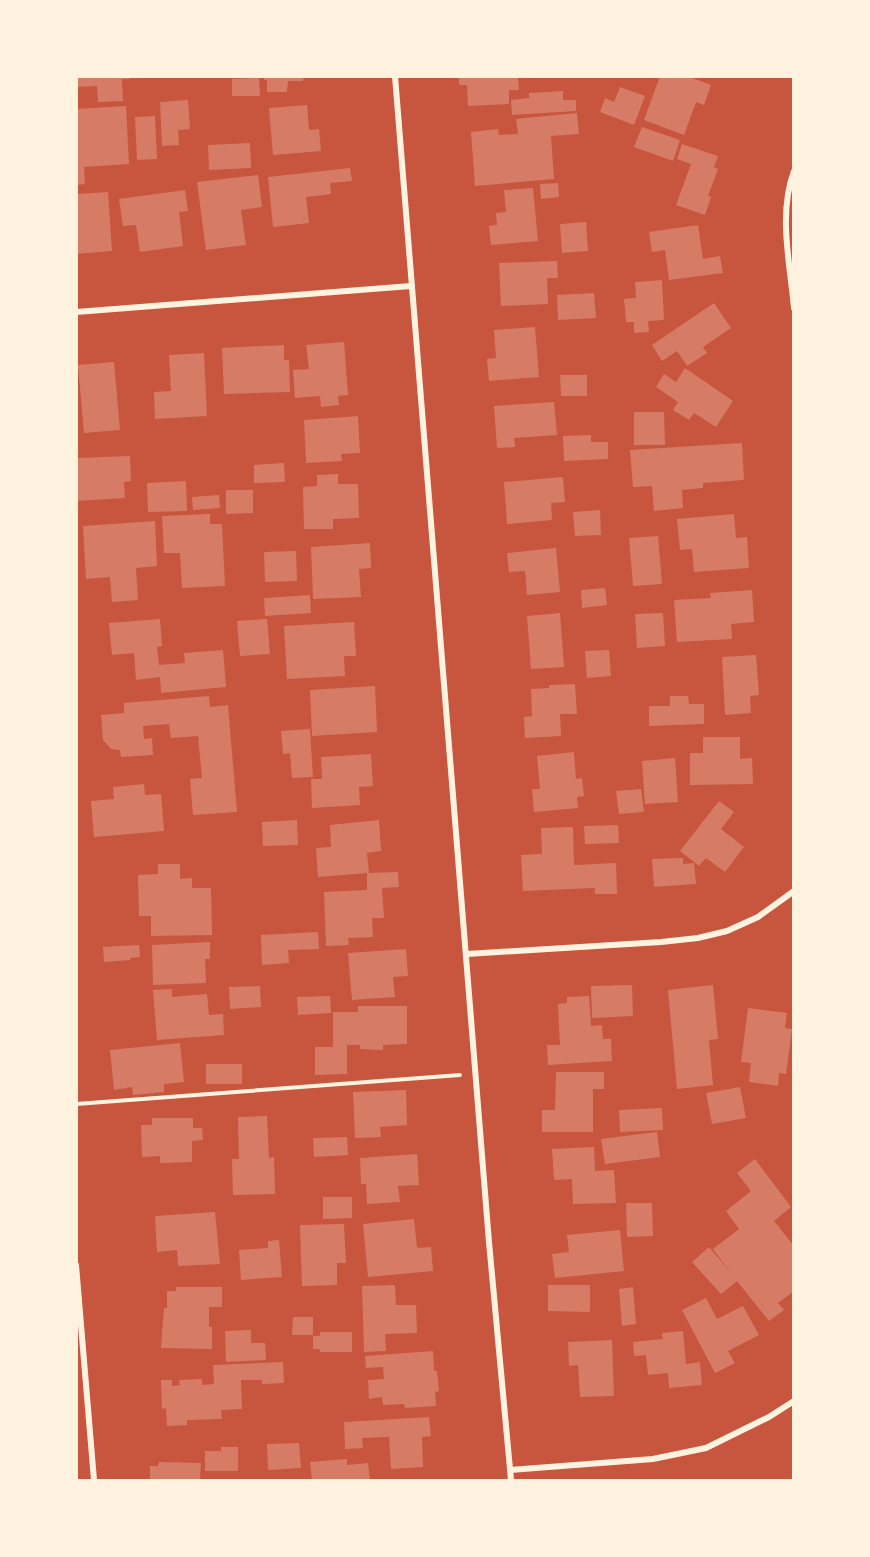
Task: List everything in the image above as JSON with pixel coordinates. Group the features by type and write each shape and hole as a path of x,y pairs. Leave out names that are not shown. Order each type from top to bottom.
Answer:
{"street":[{"path":"395,76 511,1480"},
{"path":"794,171 788,187 785,211 794,308"},
{"path":"76,312 411,286"},
{"path":"467,954 698,938 727,931 758,917 794,891"},
{"path":"76,1265 94,1480"},
{"path":"510,1470 653,1459 706,1448 769,1417 794,1401"}],"path":[{"path":"76,1104 476,1074"}],"building":[{"path":"76,76 130,76 130,79 122,79 123,101 98,102 97,86 76,87"},
{"path":"264,76 304,76 303,81 288,81 287,92 267,92 267,80 264,80"},
{"path":"459,76 518,76 519,90 509,90 509,104 468,106 467,85 459,85"},
{"path":"660,76 687,76 711,85 704,105 696,102 684,135 644,120"},
{"path":"259,78 260,96 232,96 232,79"},
{"path":"620,87 645,96 634,125 600,112 605,98 614,102"},
{"path":"563,91 563,100 576,100 576,111 512,115 511,100 529,98 529,93"},
{"path":"188,100 190,129 178,130 179,145 162,146 160,102"},
{"path":"307,105 309,130 319,129 321,151 273,155 269,108"},
{"path":"126,106 129,164 84,167 85,184 76,185 77,109"},
{"path":"577,113 579,134 551,136 554,179 475,186 471,132 498,129 499,135 518,134 516,119"},
{"path":"155,116 157,159 137,160 135,117"},
{"path":"642,127 680,140 673,161 634,147"},
{"path":"250,143 251,168 209,170 208,145"},
{"path":"682,144 718,156 714,167 718,169 708,196 711,197 705,215 676,205 691,164 677,159"},
{"path":"350,168 352,181 330,183 331,194 306,197 309,223 273,227 268,177"},
{"path":"258,175 262,207 241,210 246,245 206,250 197,182"},
{"path":"558,183 559,197 541,199 540,184"},
{"path":"533,188 538,241 491,245 489,226 497,225 496,213 506,212 504,190"},
{"path":"185,190 188,211 179,212 183,246 140,252 136,225 123,226 119,199"},
{"path":"108,192 112,251 76,254 76,194"},
{"path":"586,222 588,251 562,253 560,224"},
{"path":"698,225 703,259 720,256 723,273 669,280 665,250 652,252 649,232"},
{"path":"557,261 558,278 547,278 548,304 501,306 499,263"},
{"path":"662,280 664,320 648,321 649,332 634,333 634,322 626,322 624,299 636,298 635,282"},
{"path":"594,293 596,318 558,320 557,295"},
{"path":"714,303 731,328 703,347 707,353 687,366 677,351 662,361 652,345"},
{"path":"535,327 539,377 489,381 487,359 496,358 494,330"},
{"path":"344,342 348,395 338,396 339,405 321,407 320,396 295,398 293,370 309,369 306,345"},
{"path":"284,345 284,360 289,360 290,392 224,394 222,348"},
{"path":"204,353 207,416 155,419 154,392 171,391 169,355"},
{"path":"114,362 120,430 84,433 78,365"},
{"path":"685,368 733,401 716,427 694,413 689,420 673,410 678,402 656,387 664,374 676,382"},
{"path":"560,375 587,375 587,396 561,396"},
{"path":"554,402 557,435 514,438 515,447 497,448 494,406"},
{"path":"634,412 664,412 665,445 634,445"},
{"path":"358,416 360,453 341,454 342,461 306,463 304,420"},
{"path":"591,435 591,442 608,442 608,459 564,461 563,436"},
{"path":"742,443 744,480 703,483 703,488 682,490 683,508 654,511 652,486 633,487 630,450"},
{"path":"130,456 131,481 124,482 125,498 76,501 76,458"},
{"path":"284,463 285,482 254,483 254,465"},
{"path":"338,474 338,484 358,484 359,518 333,519 333,529 304,529 303,487 317,486 317,475"},
{"path":"563,477 565,502 551,503 552,520 507,524 504,482"},
{"path":"186,481 187,511 148,512 147,483"},
{"path":"226,490 253,490 253,513 226,514"},
{"path":"219,495 220,508 193,510 192,497"},
{"path":"600,510 601,535 575,536 573,512"},
{"path":"210,514 210,524 222,524 225,586 182,588 180,553 164,553 162,516"},
{"path":"734,514 736,538 747,537 749,568 694,572 692,549 680,550 677,519"},
{"path":"155,521 157,566 136,568 138,600 112,602 110,577 86,579 83,526"},
{"path":"658,536 662,584 633,586 629,538"},
{"path":"370,543 371,568 359,569 361,597 313,599 311,547"},
{"path":"556,548 560,592 527,595 525,571 509,572 507,553"},
{"path":"296,551 297,581 265,582 264,552"},
{"path":"605,588 607,605 582,608 581,590"},
{"path":"752,590 754,622 731,624 732,639 677,642 674,600 711,598 710,593"},
{"path":"310,595 311,613 265,616 264,598"},
{"path":"560,613 564,667 531,669 527,616"},
{"path":"663,613 665,646 637,648 635,614"},
{"path":"160,619 162,646 157,647 159,665 185,663 184,653 223,650 226,687 161,693 160,677 136,680 134,653 112,655 109,623"},
{"path":"267,619 270,654 240,656 237,621"},
{"path":"354,622 356,656 344,656 345,676 287,679 284,626"},
{"path":"609,650 611,676 587,678 585,651"},
{"path":"756,655 759,695 750,696 751,713 725,715 722,657"},
{"path":"575,684 577,714 560,714 561,736 525,738 524,717 532,716 531,689 549,688 549,685"},
{"path":"375,686 377,732 312,736 310,690"},
{"path":"209,696 210,707 228,705 237,812 193,815 190,779 202,778 198,736 171,738 169,724 143,726 144,739 152,738 153,755 121,757 120,750 111,749 103,740 101,715 124,713 124,703"},
{"path":"670,696 688,696 689,704 704,704 704,724 649,726 649,706 670,706"},
{"path":"310,729 313,777 292,778 290,753 283,754 281,731"},
{"path":"703,737 740,737 740,759 752,758 753,784 690,785 690,753 703,753"},
{"path":"574,752 576,779 582,778 584,796 577,797 578,808 534,812 532,789 540,789 537,756"},
{"path":"371,754 373,786 359,787 360,805 312,808 311,779 322,779 321,757"},
{"path":"675,758 678,802 645,804 642,761"},
{"path":"144,784 145,795 161,794 164,831 94,837 91,801 114,799 113,787"},
{"path":"641,789 644,812 619,814 616,791"},
{"path":"719,801 734,812 721,829 744,847 725,872 706,858 699,866 680,851"},
{"path":"297,820 298,845 263,846 262,822"},
{"path":"379,820 381,851 367,853 369,873 398,872 399,887 382,888 384,918 372,918 373,937 348,938 349,945 326,946 324,892 367,890 367,873 318,877 316,848 331,847 330,825"},
{"path":"618,825 619,843 585,844 584,826"},
{"path":"573,827 574,865 616,863 617,894 595,894 595,888 523,891 521,855 542,854 541,828"},
{"path":"683,858 683,864 694,863 696,884 654,887 652,859"},
{"path":"158,864 180,864 180,879 192,878 192,888 211,888 212,935 151,936 151,916 139,916 138,875 158,874"},
{"path":"318,932 319,949 288,950 289,963 262,965 261,935"},
{"path":"210,942 210,959 205,959 206,983 153,985 152,945"},
{"path":"139,945 140,957 104,962 103,947"},
{"path":"406,949 408,976 393,977 395,997 352,1000 348,953"},
{"path":"632,985 633,1016 592,1018 591,986"},
{"path":"713,985 718,1039 709,1040 713,1085 677,1089 668,990"},
{"path":"260,986 261,1007 230,1009 229,987"},
{"path":"172,989 172,997 207,994 209,1015 223,1014 224,1035 157,1040 153,990"},
{"path":"330,996 331,1013 298,1015 297,997"},
{"path":"589,996 591,1026 602,1025 603,1039 611,1039 612,1061 548,1065 547,1045 560,1045 558,1004 567,1003 567,997"},
{"path":"358,1006 407,1006 407,1044 383,1045 383,1050 360,1049 360,1045 347,1045 347,1074 315,1075 315,1047 333,1047 333,1012 358,1012"},
{"path":"748,1008 787,1013 785,1028 792,1029 786,1074 779,1073 778,1086 749,1082 751,1063 741,1062"},
{"path":"180,1043 184,1082 164,1084 164,1092 133,1095 132,1087 114,1090 110,1050"},
{"path":"206,1064 242,1064 242,1084 206,1084"},
{"path":"556,1072 604,1072 604,1089 593,1089 593,1132 542,1132 542,1110 555,1110"},
{"path":"740,1087 746,1118 712,1124 706,1093"},
{"path":"406,1090 407,1125 380,1127 381,1137 355,1138 353,1092"},
{"path":"662,1108 663,1130 620,1132 619,1110"},
{"path":"267,1116 269,1158 274,1157 275,1194 233,1195 232,1159 239,1159 238,1117"},
{"path":"152,1118 193,1118 193,1128 202,1128 203,1140 192,1141 192,1162 160,1163 160,1156 142,1157 141,1125 152,1125"},
{"path":"657,1132 660,1157 605,1164 601,1139"},
{"path":"347,1137 348,1155 314,1157 313,1138"},
{"path":"594,1147 595,1171 614,1170 616,1203 573,1204 572,1179 554,1180 552,1149"},
{"path":"417,1154 419,1185 398,1186 400,1202 367,1204 366,1184 361,1184 360,1158"},
{"path":"755,1159 791,1207 774,1221 794,1246 794,1291 778,1303 784,1310 769,1321 737,1281 721,1294 692,1262 709,1247 730,1272 713,1249 739,1229 726,1211 751,1191 737,1173"},
{"path":"323,1197 352,1197 352,1218 323,1219"},
{"path":"626,1203 652,1203 653,1236 627,1237"},
{"path":"215,1212 220,1264 178,1266 177,1250 157,1252 155,1216"},
{"path":"414,1219 417,1248 431,1247 433,1271 368,1277 363,1224"},
{"path":"344,1224 346,1263 337,1263 337,1285 302,1286 300,1225"},
{"path":"620,1230 624,1271 555,1278 552,1254 569,1252 567,1235"},
{"path":"279,1240 282,1277 241,1280 239,1250 268,1248 268,1241"},
{"path":"395,1285 396,1305 416,1305 417,1333 385,1334 386,1351 364,1352 362,1286"},
{"path":"548,1285 590,1285 590,1312 548,1311"},
{"path":"176,1287 222,1287 222,1307 209,1307 212,1349 161,1348 167,1291 176,1291"},
{"path":"633,1287 636,1324 622,1326 619,1289"},
{"path":"706,1298 717,1319 743,1306 759,1335 728,1351 735,1363 715,1373 682,1310"},
{"path":"293,1317 313,1317 313,1335 292,1335"},
{"path":"251,1330 251,1343 265,1343 266,1360 226,1362 225,1331"},
{"path":"683,1331 686,1364 700,1362 702,1385 669,1388 668,1373 648,1375 646,1355 634,1356 633,1342 663,1339 662,1333"},
{"path":"320,1332 352,1332 352,1352 320,1352 320,1349 313,1349 313,1336 320,1336"},
{"path":"612,1340 614,1396 580,1397 578,1365 569,1366 568,1342"},
{"path":"433,1351 434,1371 437,1371 439,1391 435,1392 436,1406 405,1408 404,1404 383,1405 382,1397 369,1399 368,1380 384,1379 383,1367 366,1368 365,1356"},
{"path":"283,1362 284,1383 262,1384 262,1380 241,1380 242,1409 221,1410 222,1419 187,1420 187,1425 167,1426 166,1408 162,1409 161,1380 172,1380 172,1386 180,1385 179,1380 202,1379 202,1385 214,1384 213,1365"},
{"path":"429,1417 431,1436 422,1437 423,1467 391,1469 389,1437 362,1438 363,1448 345,1449 344,1422"},
{"path":"299,1443 301,1468 268,1470 267,1444"},
{"path":"221,1447 238,1447 238,1471 205,1471 205,1451 221,1451"},
{"path":"347,1459 347,1465 368,1463 370,1480 312,1480 310,1462"},
{"path":"159,1462 201,1463 200,1480 150,1480 150,1466 158,1466"}]}
